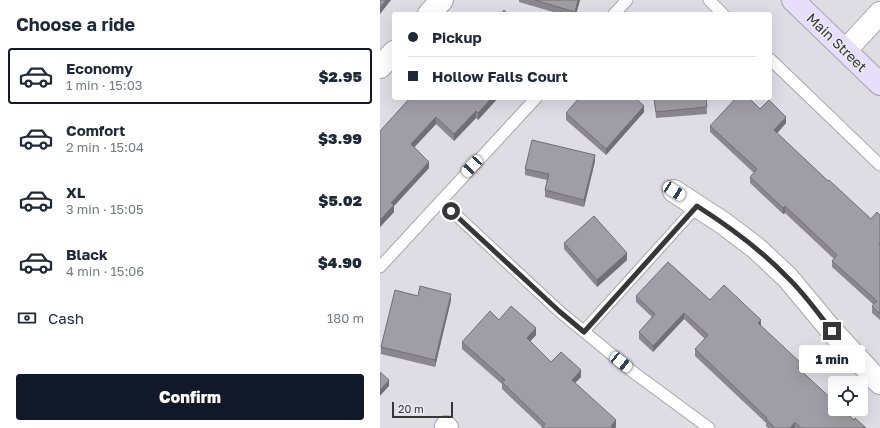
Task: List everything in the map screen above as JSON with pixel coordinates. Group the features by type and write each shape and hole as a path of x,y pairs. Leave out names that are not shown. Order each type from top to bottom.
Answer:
{"main road":[{"name":"Main Street","path":"793,0 880,84"}],"street":[{"path":"431,12 442,0"},
{"path":"846,50 880,13"},
{"path":"380,67 392,54"},
{"path":"674,191 723,223 756,248 788,278 832,331 880,383"}],"lane":[{"path":"616,12 627,0"},
{"path":"709,0 721,12"},
{"path":"772,61 880,165"},
{"path":"380,267 534,100"},
{"path":"441,201 559,311 633,372 709,428"},
{"path":"584,332 697,206"}],"building":[{"path":"380,0 386,0 380,8"},
{"path":"535,0 578,0 575,12"},
{"path":"408,100 490,100 478,113 476,111 454,134 436,117 411,144 429,162 391,203 394,205 380,220 380,131"},
{"path":"577,100 637,100 644,106 606,149 566,113"},
{"path":"654,100 706,100 707,107 656,112"},
{"path":"734,100 751,100 760,109 769,100 786,117 774,130 871,219 877,212 880,215 880,314 872,306 877,301 832,261 837,255 785,206 783,208 750,177 757,169 710,126"},
{"path":"532,140 595,155 584,200 545,190 549,174 525,169"},
{"path":"594,216 627,253 597,280 564,243"},
{"path":"668,262 710,300 724,285 761,320 758,323 802,364 798,368 828,396 828,416 850,416 854,420 855,418 866,428 801,428 795,422 790,428 775,428 766,419 767,418 695,349 708,335 684,313 653,346 639,332 655,314 636,296"},
{"path":"420,286 451,294 435,360 381,347 395,290 418,296"},
{"path":"511,306 536,328 527,338 551,362 561,352 581,370 572,380 616,420 611,426 613,428 542,428 545,424 502,382 505,380 462,342 490,311 499,320"},
{"path":"380,372 389,380 380,390"}],"route":[{"path":"451,211 559,311 584,332 697,206 723,223 767,258 788,278 832,331"}]}
